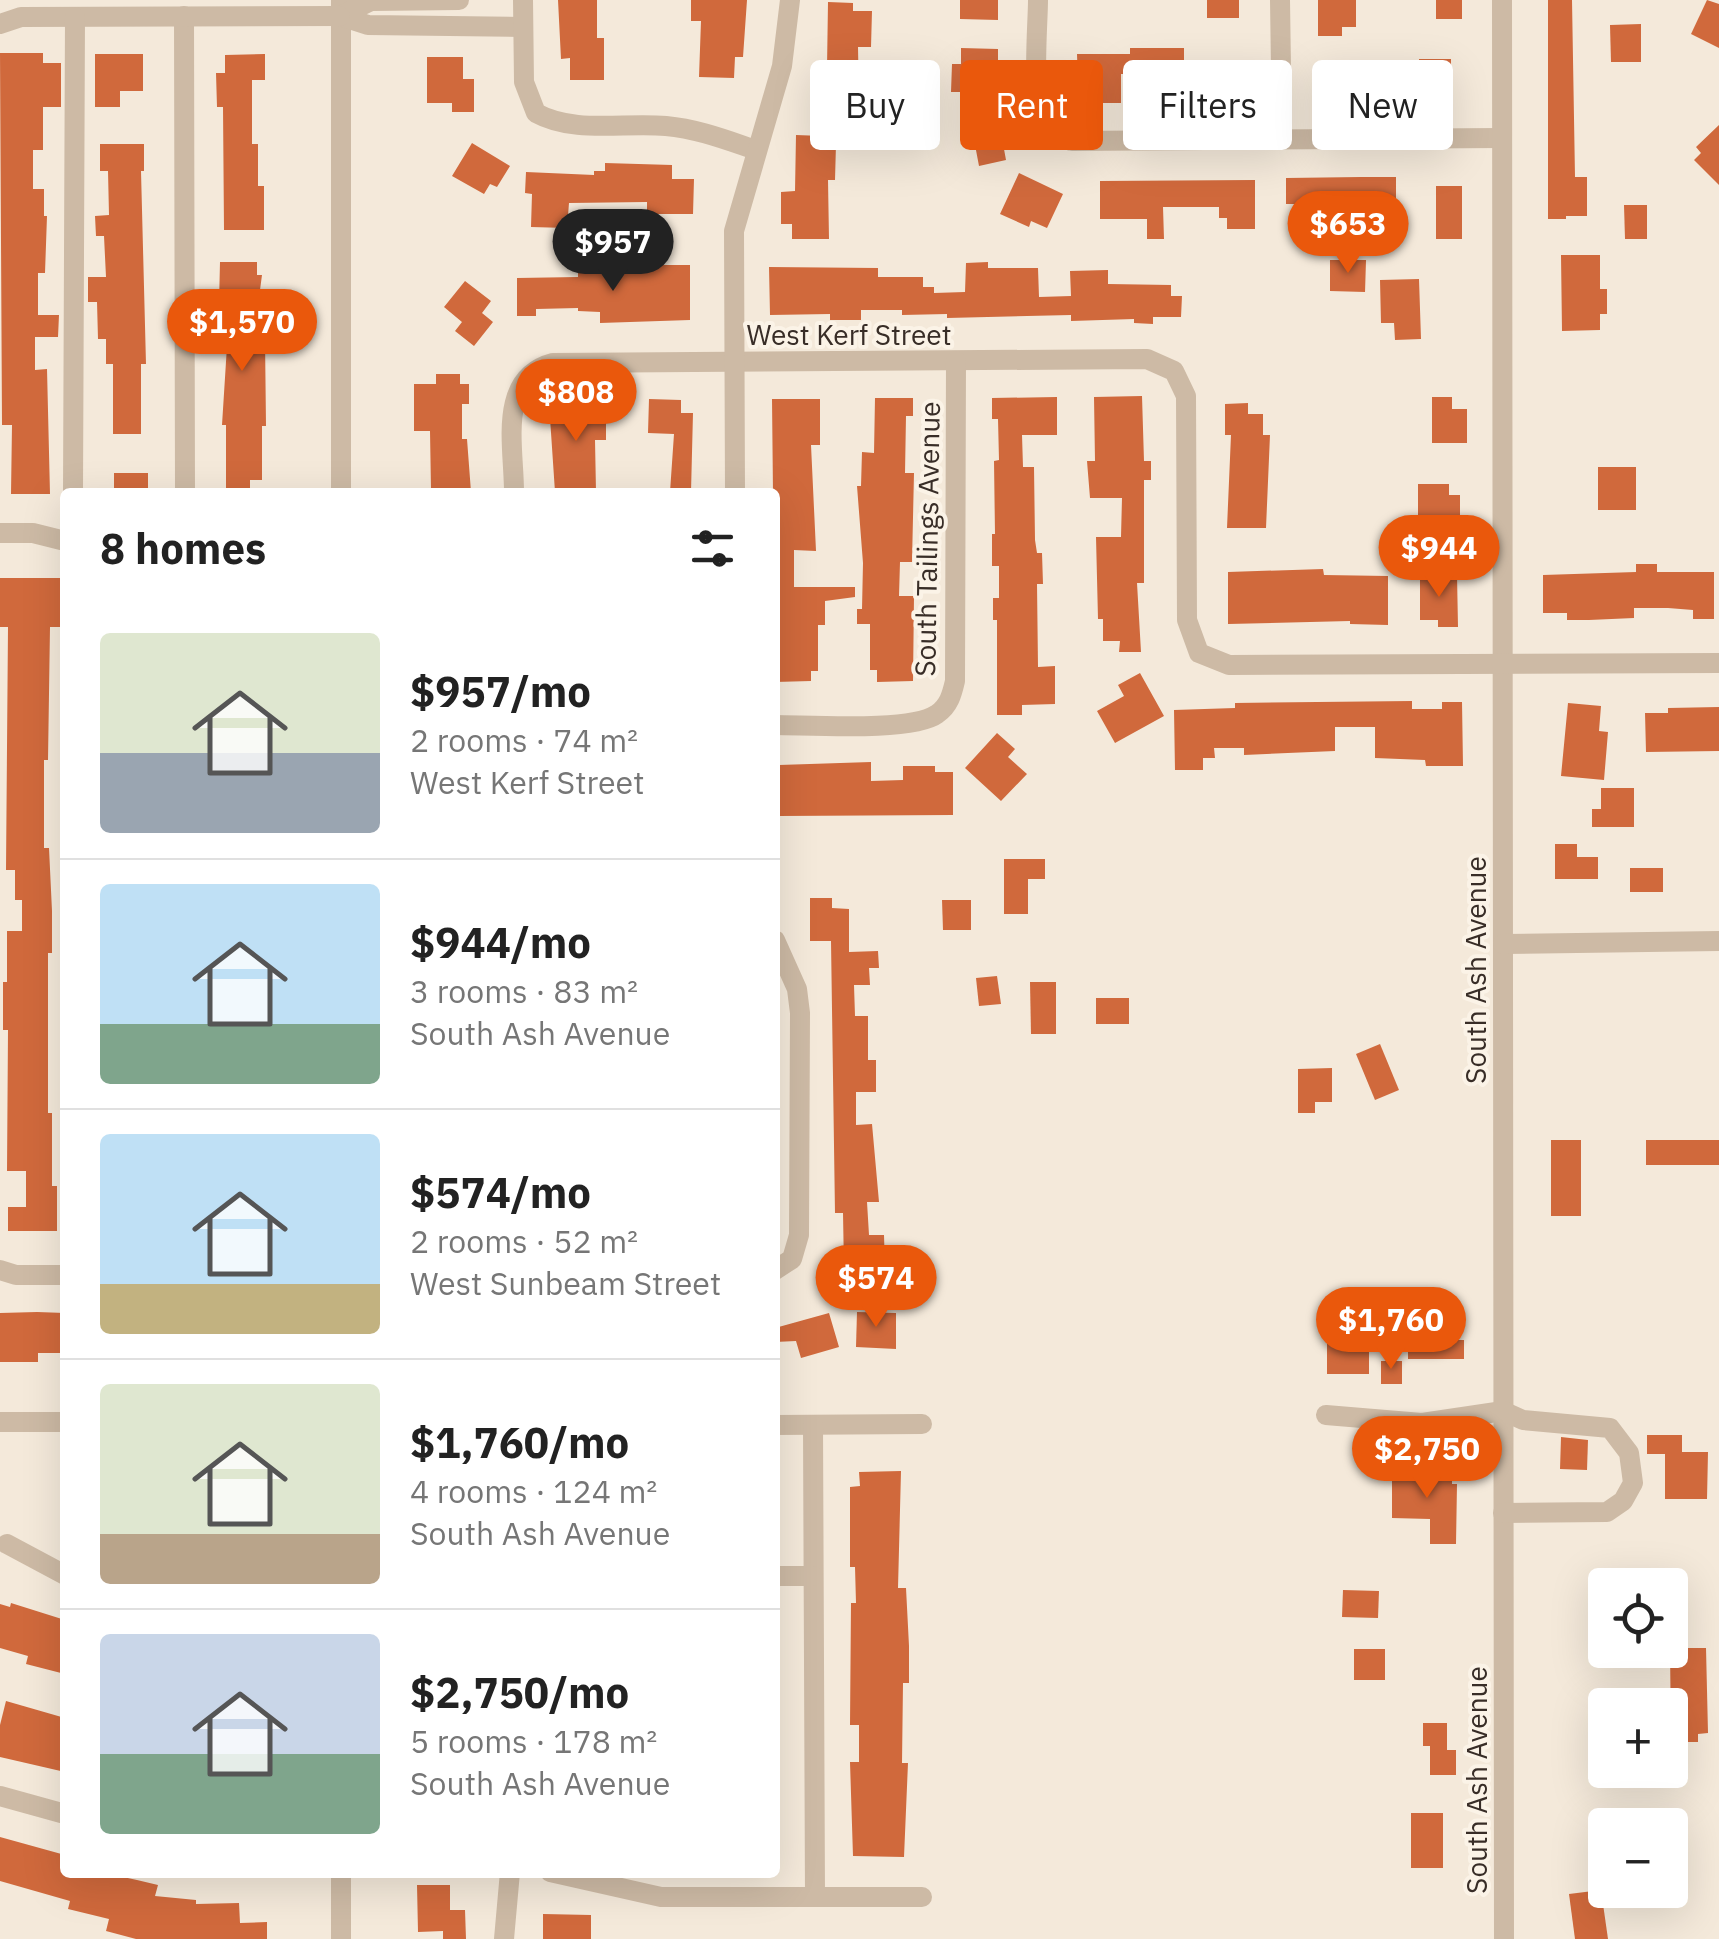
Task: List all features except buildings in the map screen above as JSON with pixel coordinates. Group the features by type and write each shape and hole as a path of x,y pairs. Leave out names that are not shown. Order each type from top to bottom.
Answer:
{"street":[{"path":"0,24 21,17 184,16 340,8 370,1 459,0"},
{"path":"523,0 524,82 536,113 565,124 643,124 698,130 756,150"},
{"path":"735,488 734,231 782,66 790,0"},
{"path":"1038,0 1038,104 1049,131 1072,141 1123,141"},
{"path":"1280,0 1281,60"},
{"name":"South Ash Avenue","path":"1502,0 1504,1939"},
{"path":"340,8 368,25 523,27"},
{"path":"340,8 342,488"},
{"path":"184,16 185,488"},
{"path":"73,488 75,17"},
{"path":"1292,140 1502,138"},
{"name":"West Kerf Street","path":"514,488 513,408 525,375 553,363 1147,360 1174,371 1186,396 1187,620 1199,653 1230,665 1502,664"},
{"name":"South Tailings Avenue","path":"780,725 914,724 940,713 951,698 955,681 956,361"},
{"path":"0,532 60,539"},
{"path":"1502,664 1719,663"},
{"path":"1503,944 1719,941"},
{"path":"780,951 797,990 800,1012 799,1235 783,1264"},
{"path":"0,1270 16,1275 60,1275"},
{"path":"1326,1415 1422,1422 1503,1411 1523,1420 1610,1428 1628,1452 1632,1484 1623,1501 1606,1512 1503,1513"},
{"path":"0,1422 60,1422"},
{"path":"780,1425 922,1424"},
{"path":"813,1425 814,1897"},
{"path":"7,1544 60,1572"},
{"path":"780,1576 814,1576"},
{"path":"0,1796 60,1813"},
{"path":"340,1878 341,1939"},
{"path":"504,1939 509,1878"},
{"path":"577,1878 662,1897 922,1897"}]}
